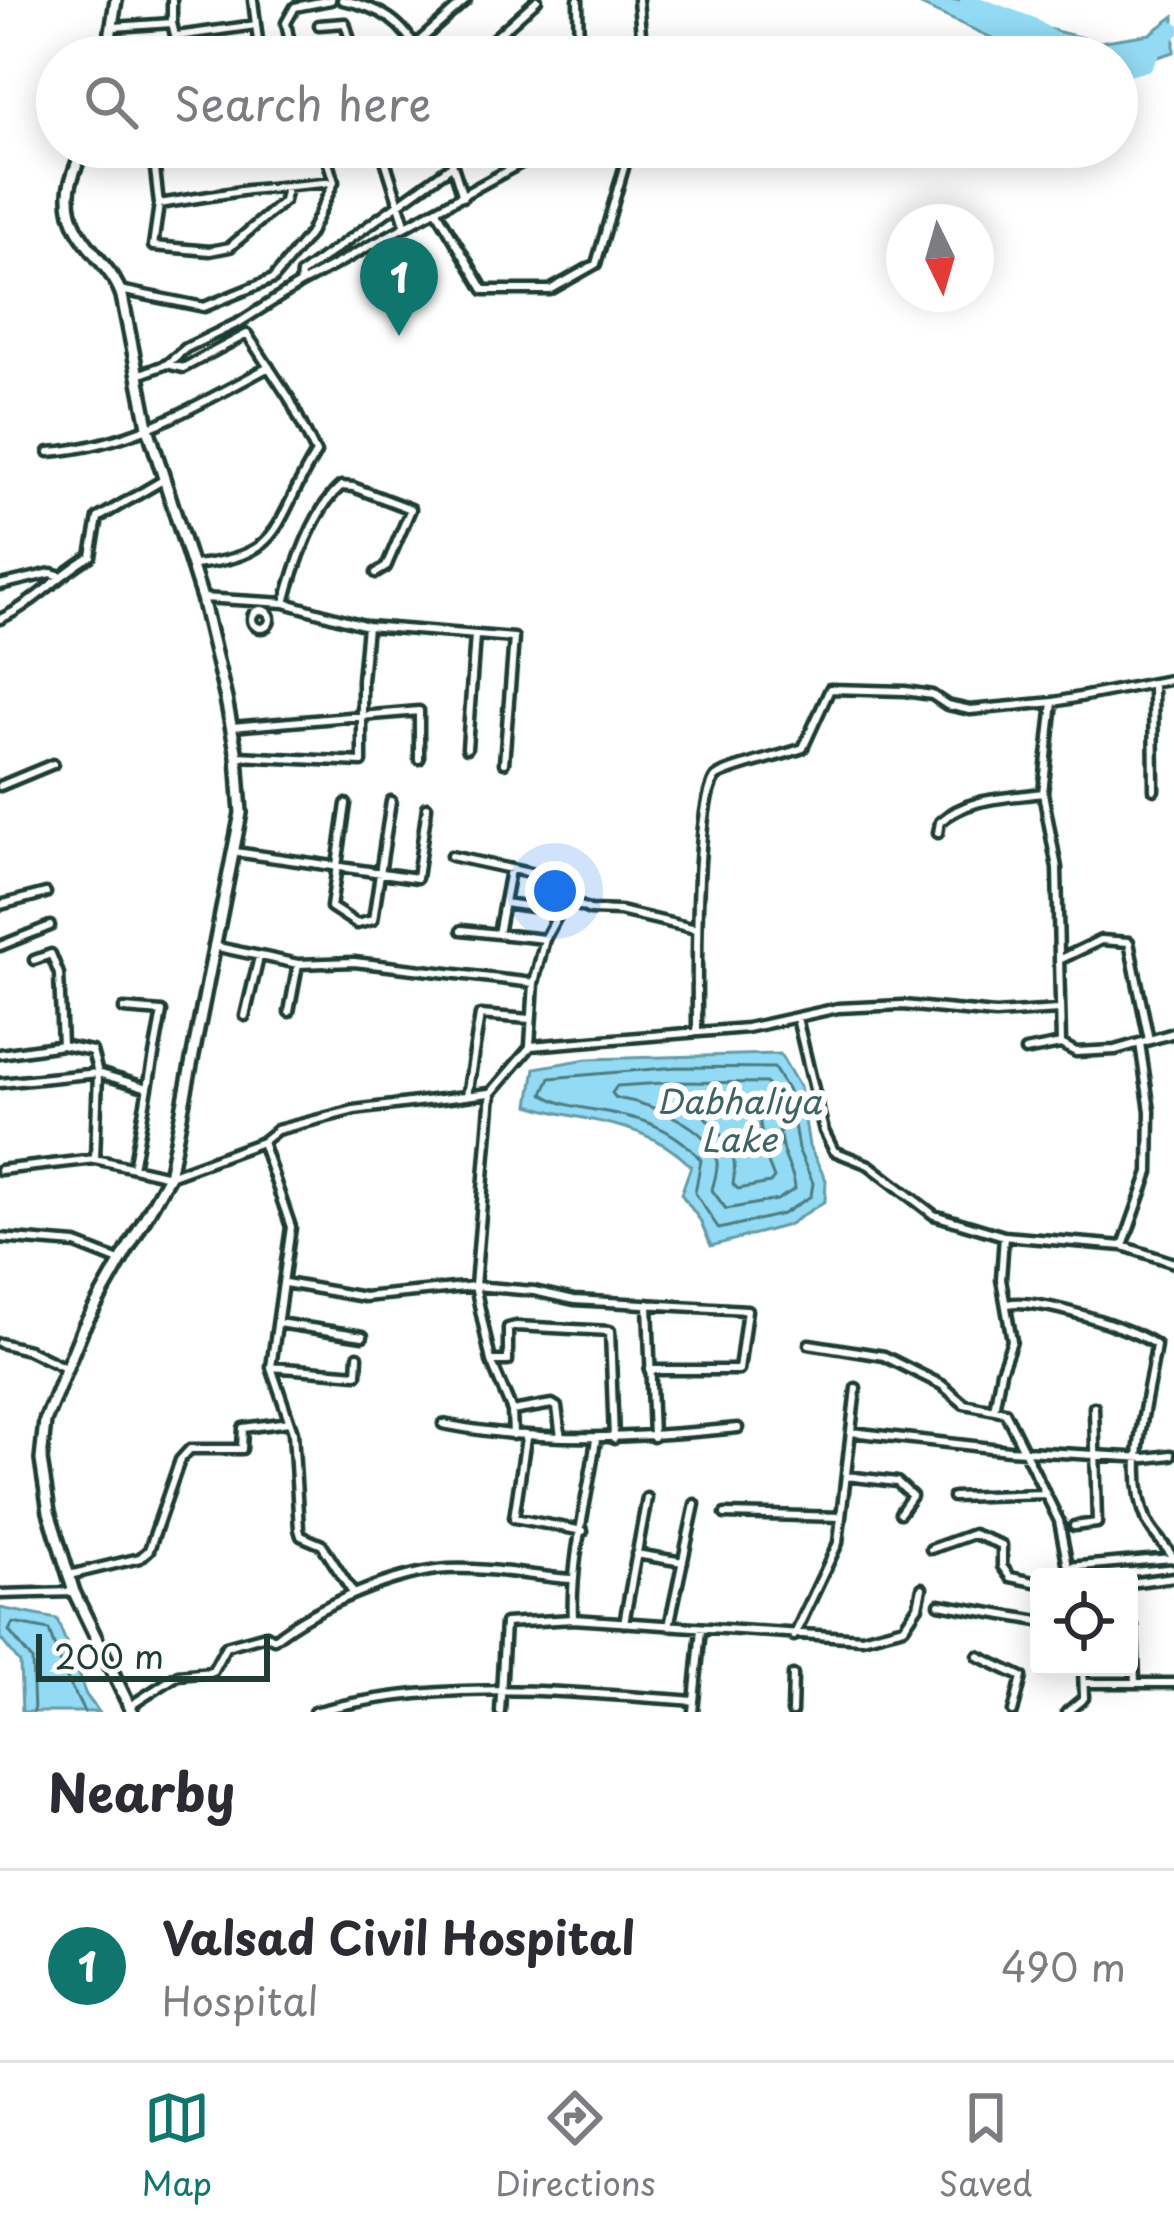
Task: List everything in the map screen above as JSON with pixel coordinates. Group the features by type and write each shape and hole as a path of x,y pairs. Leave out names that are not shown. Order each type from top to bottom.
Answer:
{"street":[{"path":"112,36 116,0"},
{"path":"172,0 177,36 256,26"},
{"path":"253,0 257,36"},
{"path":"289,36 286,23 295,7 332,0"},
{"path":"342,0 376,6 411,36"},
{"path":"425,36 466,0"},
{"path":"497,36 537,0"},
{"path":"578,0 579,36"},
{"path":"638,0 641,36"},
{"path":"320,25 345,22 349,36"},
{"path":"114,27 172,23"},
{"path":"76,168 68,192 74,223 83,244 100,258 120,290 149,431 202,598 232,727 241,813 169,1176 119,1261 65,1368 45,1421 41,1460 49,1512 74,1592 131,1709 178,1675 212,1672 226,1646 266,1635 274,1639 296,1621 353,1593 446,1569 571,1579"},
{"path":"156,168 159,204 153,246 230,248 284,201 287,187"},
{"path":"120,290 205,307 273,278 309,235 334,182 330,168"},
{"path":"387,168 405,224"},
{"path":"300,284 301,274 449,168"},
{"path":"450,168 463,197"},
{"path":"138,375 166,364 186,348 512,168"},
{"path":"437,211 484,290 550,290 596,263 623,168"},
{"path":"159,204 334,182"},
{"path":"166,364 175,369 199,362 247,334 316,453 268,541 236,562 190,566"},
{"path":"49,452 80,450 149,431 269,367"},
{"path":"0,620 40,595 58,575 92,556 98,518 163,480"},
{"path":"285,603 294,566 328,497 341,486 411,509 386,567 376,573"},
{"path":"0,585 58,575"},
{"path":"202,598 285,603 367,626 514,638 504,764"},
{"path":"237,756 362,762 367,626"},
{"path":"467,748 475,635"},
{"path":"698,1032 697,929 707,796 717,775 803,748 830,689 932,695 970,710 1054,702 1174,679"},
{"path":"1153,684 1154,790"},
{"path":"1054,702 1043,793 1058,868 1061,1044"},
{"path":"232,727 419,711 419,758"},
{"path":"0,786 53,764"},
{"path":"938,833 940,822 952,811 974,802 1043,793"},
{"path":"346,804 331,907 357,924 373,920 391,801"},
{"path":"235,852 417,878 427,807"},
{"path":"451,856 571,882 544,939 534,982 531,1046 491,1093 475,1286 490,1361 512,1411 513,1435"},
{"path":"498,934 510,869"},
{"path":"0,904 46,893"},
{"path":"566,900 590,910 620,911 697,929"},
{"path":"504,903 560,911"},
{"path":"0,946 50,926"},
{"path":"463,930 544,939"},
{"path":"1059,960 1090,943 1129,942 1145,1041 1149,1172 1123,1246"},
{"path":"213,946 298,964 354,962 534,982"},
{"path":"34,960 51,954 59,974 62,1046"},
{"path":"245,1016 259,957"},
{"path":"289,1012 298,964"},
{"path":"531,1046 698,1032 838,1008 903,1005 995,1014 1059,1010"},
{"path":"124,1009 162,1012 133,1168"},
{"path":"467,1096 480,1015 530,1019"},
{"path":"797,1018 824,1131 834,1151 869,1165 934,1215 1004,1236 1123,1246 1174,1263"},
{"path":"1025,1051 1061,1044 1087,1053 1174,1033"},
{"path":"0,1054 62,1046 90,1048 98,1073 95,1160"},
{"path":"0,1083 98,1073 148,1088"},
{"path":"0,1170 95,1160 169,1176 262,1142 277,1130 354,1110 491,1093"},
{"path":"262,1142 291,1227 271,1367 289,1422 299,1529 302,1536 322,1545 353,1593"},
{"path":"994,1409 1012,1341 1001,1279 1004,1236"},
{"path":"0,1238 76,1244 119,1261"},
{"path":"285,1283 364,1297 475,1286 574,1300 747,1310 739,1370 649,1370"},
{"path":"648,1304 653,1437"},
{"path":"1008,1304 1064,1311 1156,1345 1144,1432 1135,1458 1146,1520 1174,1558"},
{"path":"278,1323 363,1336"},
{"path":"490,1361 508,1361 508,1328 610,1331 614,1439"},
{"path":"0,1343 65,1368"},
{"path":"809,1344 884,1356 941,1385 964,1404 1005,1412 1059,1521 1068,1567 1174,1558"},
{"path":"271,1367 357,1374 358,1357"},
{"path":"794,1636 838,1544 856,1388"},
{"path":"512,1411 556,1407 561,1437"},
{"path":"1074,1526 1097,1523 1094,1407"},
{"path":"69,1575 140,1558 148,1550 180,1460 190,1449 242,1449 243,1428 289,1422"},
{"path":"443,1424 526,1438 614,1439 738,1428"},
{"path":"851,1432 1097,1456 1171,1455"},
{"path":"526,1438 514,1518 583,1531"},
{"path":"573,1619 571,1579 596,1438"},
{"path":"846,1476 897,1482 912,1496 900,1514"},
{"path":"953,1497 1046,1493"},
{"path":"624,1623 646,1498"},
{"path":"669,1626 695,1504"},
{"path":"725,1514 841,1516"},
{"path":"931,1549 973,1534 1002,1546 1003,1566 1010,1577 1030,1581"},
{"path":"636,1554 682,1562"},
{"path":"1138,1582 1174,1577"},
{"path":"500,1712 505,1623 573,1619 862,1638 904,1627 918,1606 922,1588"},
{"path":"0,1594 74,1592"},
{"path":"939,1604 1030,1619"},
{"path":"693,1712 700,1629"},
{"path":"978,1656 1022,1677 1013,1712"},
{"path":"792,1712 793,1676"},
{"path":"1067,1712 1084,1699 1085,1676"},
{"path":"1135,1676 1135,1683"},
{"path":"1086,1683 1174,1683"},
{"path":"314,1712 410,1692 501,1688 694,1701"}],"water":[{"path":"910,0 966,0 997,16 1075,36 988,36"},
{"path":"1174,16 1174,52 1138,63 1137,36 1150,34"},
{"name":"Dabhaliya Lake","path":"780,1054 800,1088 809,1146 826,1180 825,1201 788,1225 711,1246 681,1194 691,1166 673,1151 635,1131 529,1105 535,1068 587,1059"},
{"path":"0,1608 57,1619 86,1695 99,1712 22,1712 20,1663 0,1638"}],"waterway":[{"path":"967,0 1031,24 1048,36"},
{"path":"1138,66 1146,64 1156,45 1174,29"}],"place":[{"name":"Valsad Civil Hospital","path":"399,336"}]}
